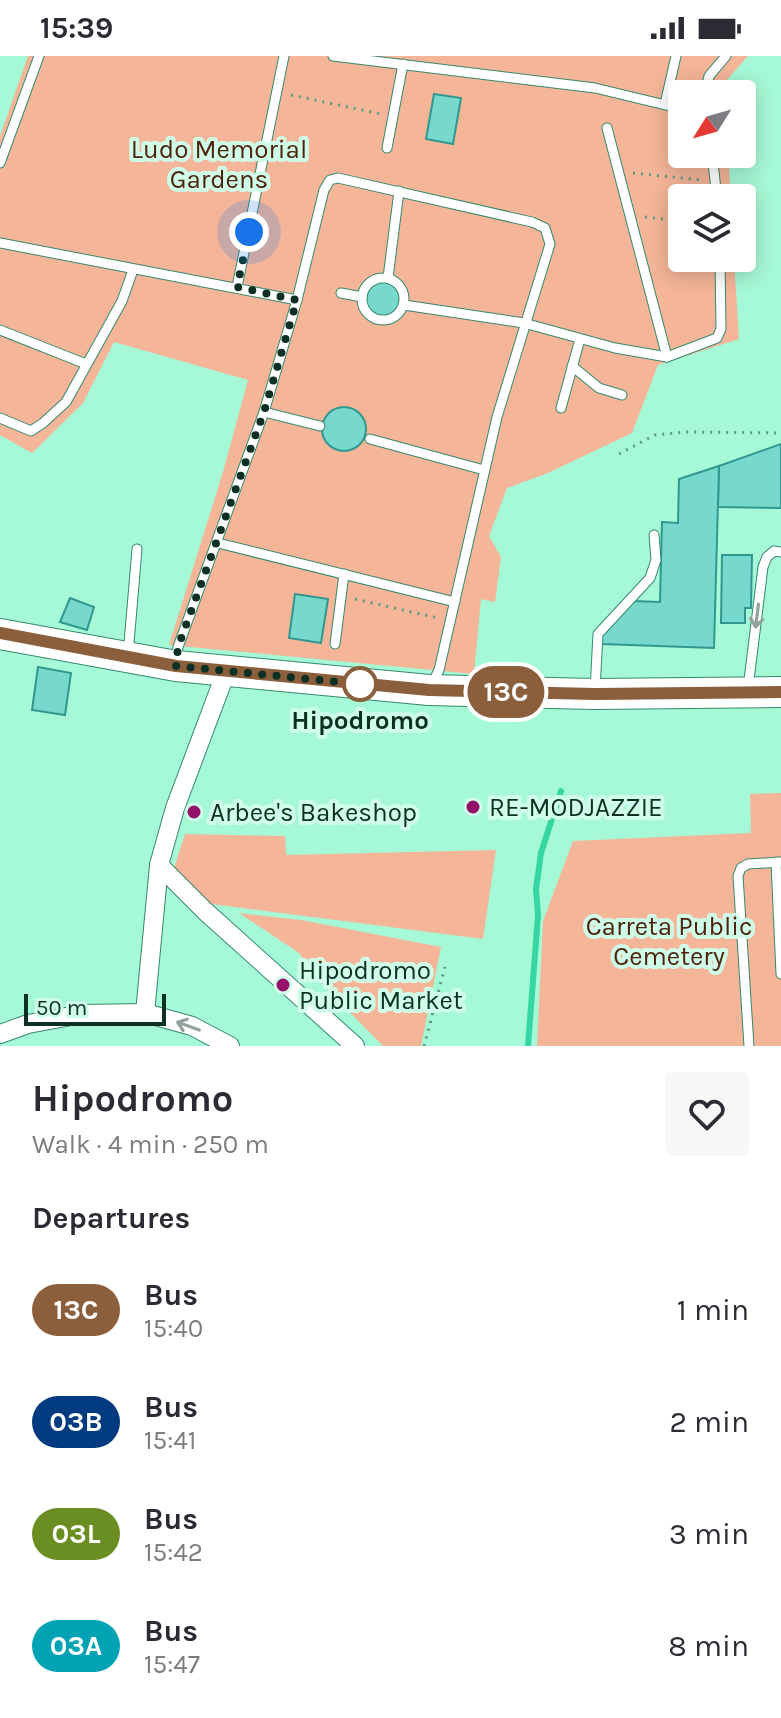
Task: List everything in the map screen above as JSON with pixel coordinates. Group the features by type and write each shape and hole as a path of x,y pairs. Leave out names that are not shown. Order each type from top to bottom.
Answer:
{"main road":[{"path":"0,634 176,666 429,690 595,694 781,692"}],"street":[{"path":"145,1013 159,865 175,808 226,672"},
{"path":"159,865 205,911 355,1046"},
{"path":"0,1034 28,1024 82,1014 145,1013 192,1026 230,1046"}],"lane":[{"path":"0,163 39,56"},
{"path":"237,287 284,56"},
{"path":"333,56 595,88 668,105"},
{"path":"665,104 676,56"},
{"path":"708,80 726,56"},
{"path":"387,148 403,64"},
{"path":"607,128 667,357"},
{"path":"714,168 716,184"},
{"path":"176,666 178,647 264,412 297,300 324,190 330,180 338,178 532,222 545,228 550,244 524,323 484,470 439,670 429,690"},
{"path":"388,278 399,191"},
{"path":"0,243 297,300"},
{"path":"0,418 31,431 66,402 122,301 133,270"},
{"path":"404,305 524,323 580,339 667,357 708,344 717,338 721,329 720,272"},
{"path":"388,278 400,285 404,305 396,317 376,320 365,311 362,297 368,284 388,278"},
{"path":"341,293 362,297"},
{"path":"0,330 86,364"},
{"path":"561,408 580,339"},
{"path":"572,366 599,388 622,395"},
{"path":"264,412 320,426"},
{"path":"370,439 484,470"},
{"path":"595,694 598,634 650,578 656,560 654,535"},
{"path":"218,543 455,602"},
{"path":"127,658 137,549"},
{"path":"747,692 763,567 774,551 781,552"},
{"path":"335,644 344,574"},
{"path":"749,1046 738,876 741,868 748,864 778,862 781,974"}],"path":[{"path":"276,92 393,117"},
{"path":"617,172 716,181"},
{"path":"629,216 668,220"},
{"path":"619,454 655,435 685,432 781,433"},
{"path":"340,596 450,621"},
{"path":"424,1046 445,967"}],"green space":[{"name":"Ludo Memorial Gardens","path":"28,56 748,56 727,80 668,80 668,168 729,168 730,184 668,184 668,272 735,272 739,339 658,365 632,433 548,473 507,488 489,536 501,557 495,602 481,599 474,674 169,645 248,380 114,342 83,403 32,453 0,435 0,136"},
{"name":"Carreta Public Cemetery","path":"781,793 781,1046 537,1046 543,921 573,841 751,833 750,794"},
{"path":"185,834 285,836 286,855 496,850 483,939 211,904 173,871"},
{"path":"239,913 301,920 441,947 421,1046 383,1046 315,977 299,953"}],"building":[{"path":"434,94 461,98 453,144 426,139"},
{"path":"383,282 395,287 400,299 395,311 383,316 371,311 366,299 371,287"},
{"path":"344,407 359,414 366,429 359,444 344,451 329,444 322,429 329,414"},
{"path":"781,444 781,508 718,507 719,466"},
{"path":"719,466 714,648 602,644 602,632 633,601 660,602 662,522 678,523 679,479"},
{"path":"722,555 752,555 751,608 745,608 745,623 721,623"},
{"path":"295,594 328,599 321,643 289,638"},
{"path":"70,598 94,607 87,630 60,622"},
{"path":"38,667 71,673 65,715 32,710"}],"waterway":[{"path":"528,1046 538,915 536,889 541,853 561,791"}],"bus line":[{"name":"13C","path":"0,633 176,666 429,690 595,694 781,692"}],"place":[{"name":"Hipodromo","path":"360,684"},
{"name":"RE-MODJAZZIE","path":"473,807"},
{"name":"Arbee's Bakeshop","path":"194,812"},
{"name":"Hipodromo Public Market","path":"283,985"}],"route":[{"path":"249,232 237,287 297,300 264,412 178,647 176,666 370,685 360,684"}]}
